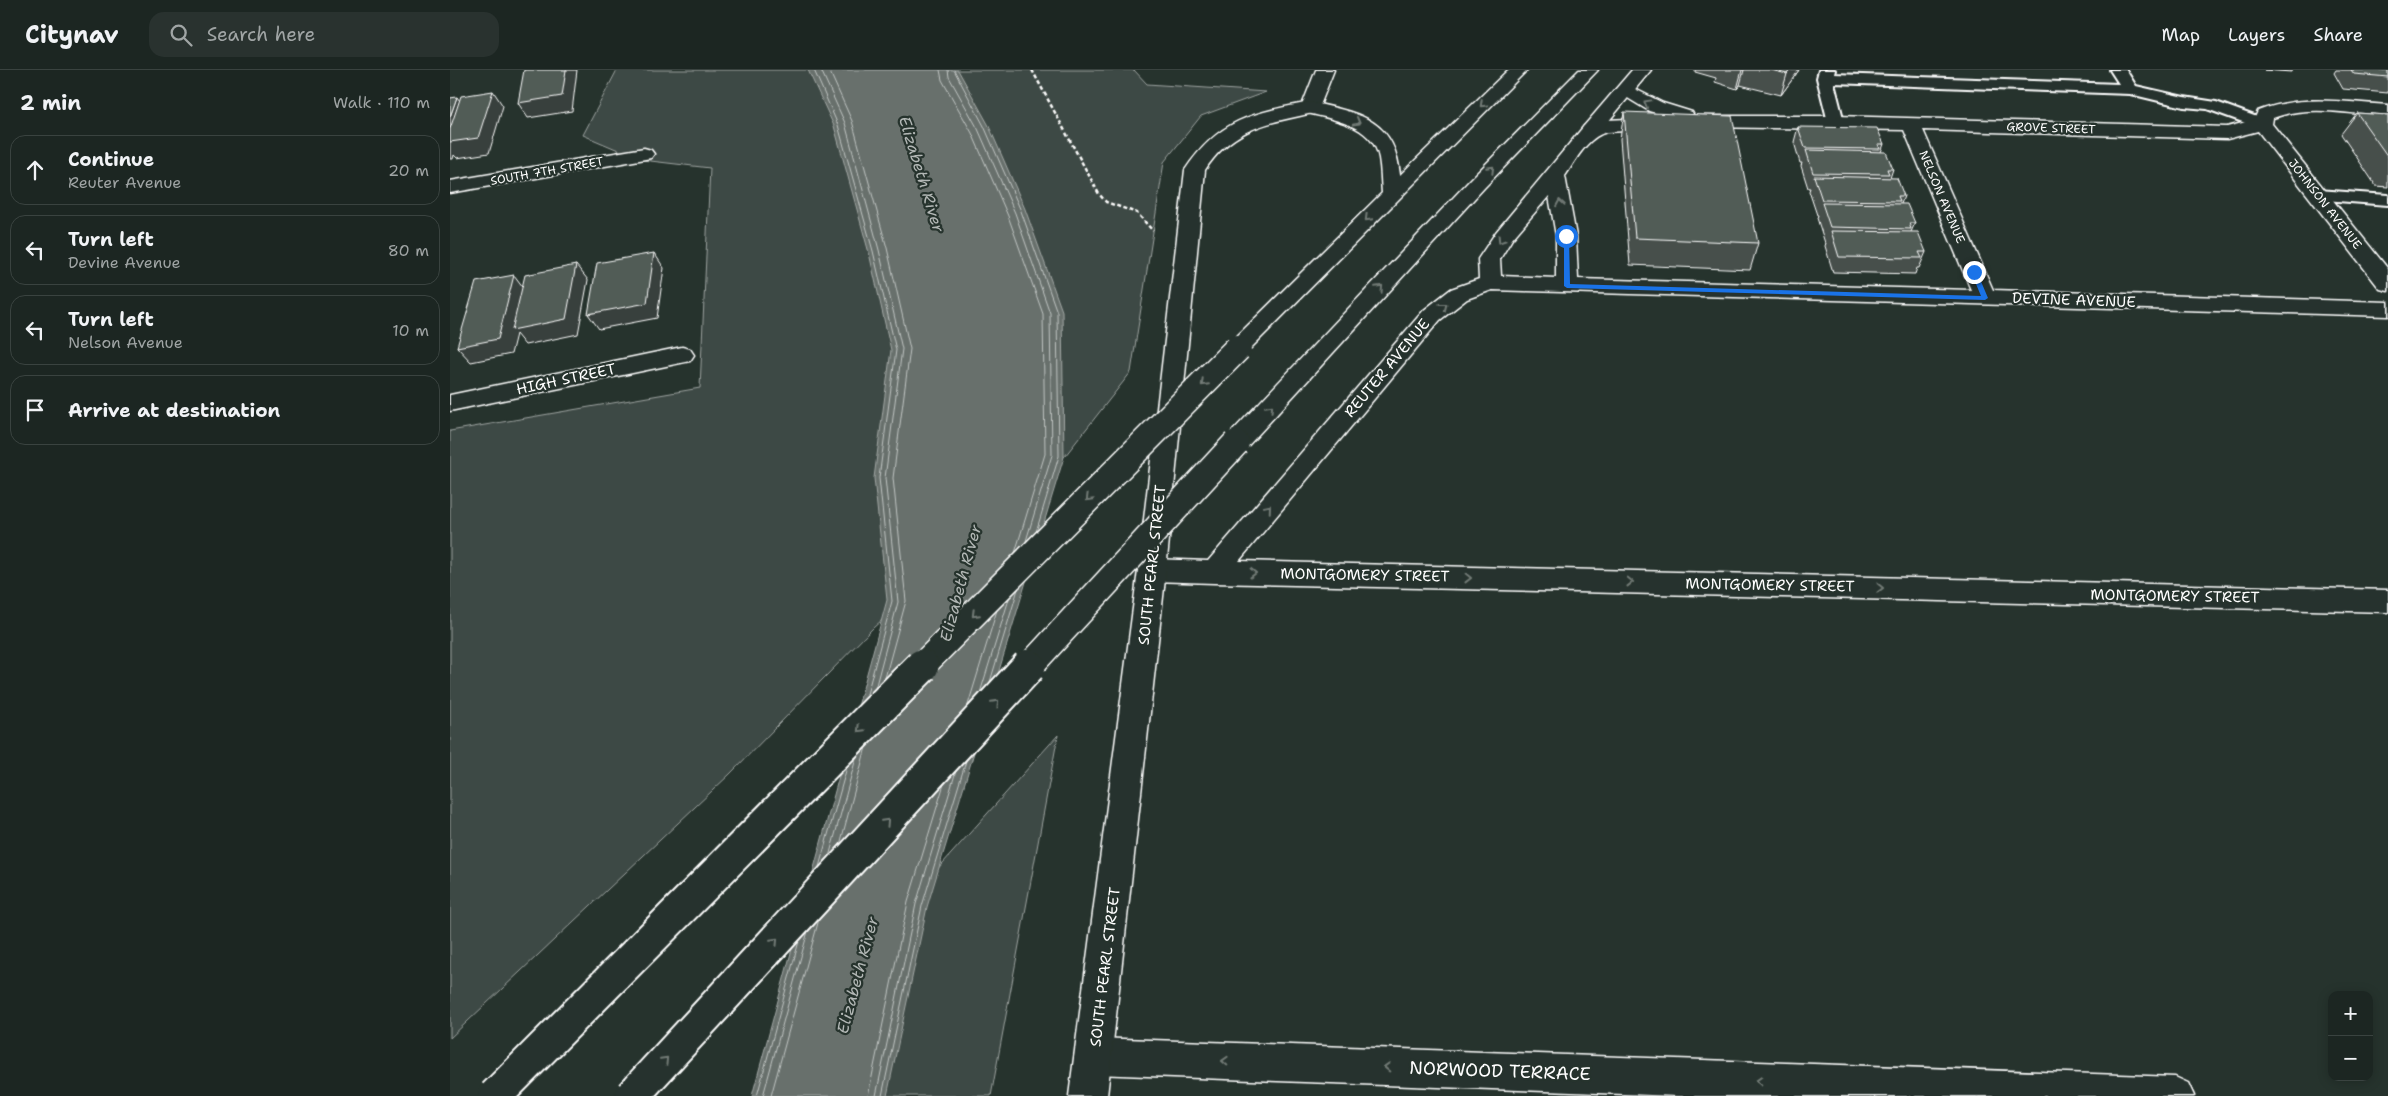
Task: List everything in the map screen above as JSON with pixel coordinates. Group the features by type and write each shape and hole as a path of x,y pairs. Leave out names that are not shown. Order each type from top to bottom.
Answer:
{"main road":[{"path":"1325,70 1310,108 1346,116 1377,133 1389,156 1392,193"},
{"path":"495,1096 1392,193 1518,70"},
{"path":"632,1096 1477,184 1589,70"},
{"path":"1490,283 1489,259 1503,236 1556,176 1573,149 1627,90 1642,70"},
{"name":"GROVE STREET","path":"1627,90 1656,107 1703,121"},
{"name":"GROVE STREET","path":"1591,130 1607,126 1703,121 1836,122 2227,133 2262,124 2265,115 2277,108 2296,106 2388,112"},
{"name":"SOUTH PEARL STREET","path":"1088,1096 1095,1056 1152,570 1195,170 1211,145 1238,128 1268,117 1310,108"},
{"name":"NELSON AVENUE","path":"1911,124 1985,298"},
{"name":"JOHNSON AVENUE","path":"2262,124 2388,284"},
{"name":"SOUTH 7TH STREET","path":"450,188 644,154"},
{"path":"1556,176 1566,236 1567,286"},
{"name":"DEVINE AVENUE","path":"1490,283 2388,309"},
{"name":"REUTER AVENUE","path":"1214,572 1432,315 1459,294 1490,283"},
{"name":"HIGH STREET","path":"450,403 682,355"},
{"name":"MONTGOMERY STREET","path":"1152,570 2388,601"},
{"name":"NORWOOD TERRACE","path":"1095,1056 2175,1096"}],"lane":[{"path":"2118,70 2130,89"},
{"path":"1836,122 1826,74 2130,89 2184,102 2210,104 2262,124"},
{"path":"2318,195 2388,200"}],"path":[{"path":"1032,70 1099,194 1106,202 1137,213 1153,231"}],"shaded area":[{"path":"617,70 1134,70 1147,84 1266,92 1201,116 1164,162 1131,372 1065,456 873,628 730,774 450,1038 450,431 700,388 710,168 642,160 583,135"},
{"path":"1058,735 991,1096 789,1096 889,923"}],"water":[{"name":"Elizabeth River","path":"808,70 958,70 988,124 1025,209 1062,311 1064,457 927,907 887,1096 752,1096 887,600 874,478 891,350 869,253 834,126"}],"building":[{"path":"524,70 566,70 562,96 518,103"},
{"path":"1771,70 1790,70 1787,74"},
{"path":"2351,70 2388,70 2388,77 2354,74"},
{"path":"493,91 478,138 450,142 450,129 461,96"},
{"path":"457,97 450,117 450,98"},
{"path":"1624,112 1732,116 1758,243 1635,238"},
{"path":"2357,113 2388,115 2388,157"},
{"path":"1798,127 1877,128 1884,144 1878,144 1880,149 1805,148"},
{"path":"1806,150 1886,152 1893,169 1887,169 1889,174 1813,173"},
{"path":"1814,176 1897,178 1904,196 1898,196 1900,201 1822,200"},
{"path":"1822,203 1907,204 1915,223 1909,223 1911,229 1830,227"},
{"path":"1831,231 1918,232 1926,252 1919,252 1922,258 1839,257"},
{"path":"654,253 647,303 588,314 597,263"},
{"path":"576,265 566,319 512,330 525,275"},
{"path":"514,275 498,339 457,347 476,282"}],"route":[{"path":"1566,236 1567,286 1985,298 1974,272"}]}
